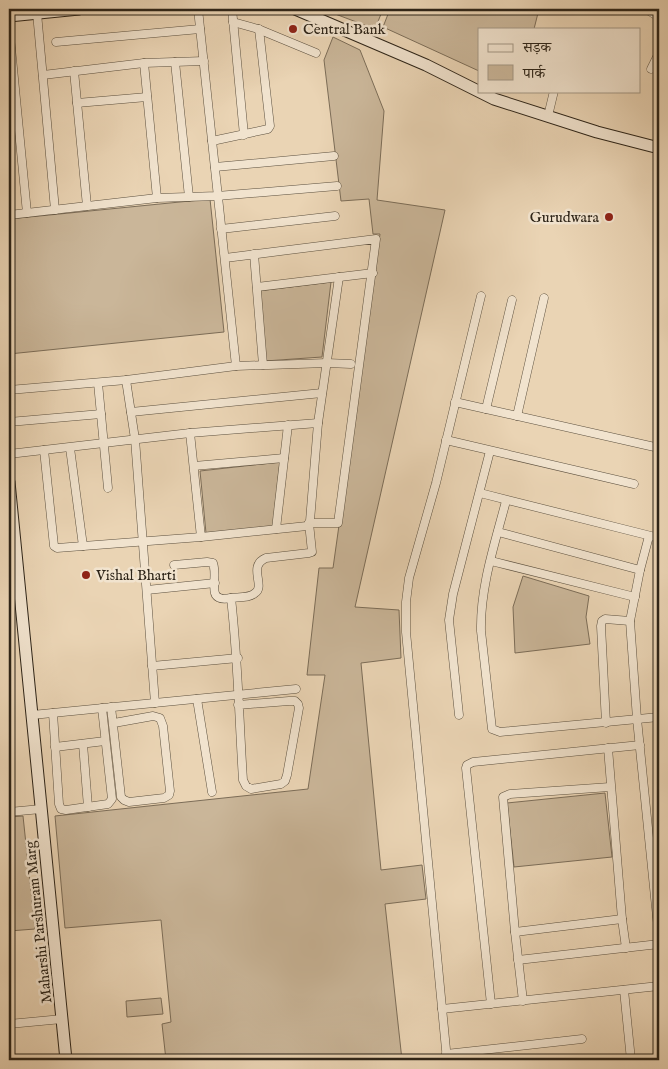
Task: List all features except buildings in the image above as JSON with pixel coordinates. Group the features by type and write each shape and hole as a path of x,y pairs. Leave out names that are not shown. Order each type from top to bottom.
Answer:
{"street":[{"path":"9,16 79,9"},
{"path":"198,9 236,366"},
{"path":"232,9 244,135"},
{"path":"295,9 310,12 478,91"},
{"path":"646,9 659,17"},
{"path":"38,13 55,210"},
{"path":"233,22 259,29 316,53"},
{"path":"9,27 28,213"},
{"path":"56,42 200,29"},
{"path":"212,140 244,135 268,129 270,126 259,29"},
{"path":"659,32 659,41"},
{"path":"651,69 659,53"},
{"path":"43,75 144,63 204,61"},
{"path":"175,62 189,197"},
{"path":"144,63 157,198"},
{"path":"74,71 87,206"},
{"path":"480,92 494,99 598,132 659,148"},
{"path":"548,116 554,92"},
{"path":"77,103 147,97"},
{"path":"215,167 334,156"},
{"path":"9,215 157,198 218,196 337,186"},
{"path":"221,229 335,216"},
{"path":"44,450 54,546 59,549 305,527 309,523 338,523 373,273 376,239 225,258"},
{"path":"254,254 264,365"},
{"path":"256,288 373,273"},
{"path":"174,565 213,563 215,568 215,595 218,599 231,598 253,595 257,592 259,589 258,565 261,560 312,552 309,523 318,423 340,277"},
{"path":"481,296 436,483 409,578 406,602 406,632 447,1057 582,1039"},
{"path":"517,416 544,298"},
{"path":"486,409 512,300"},
{"path":"9,390 126,380 236,366 351,364"},
{"path":"126,380 135,439 155,703"},
{"path":"98,382 108,488"},
{"path":"131,412 322,393"},
{"path":"455,402 659,448"},
{"path":"9,422 101,414"},
{"path":"9,454 190,433 318,423"},
{"path":"276,529 288,425"},
{"path":"190,433 201,537"},
{"path":"446,440 634,484"},
{"path":"70,448 83,546"},
{"path":"459,715 449,620 453,594 490,451"},
{"path":"194,466 284,458"},
{"name":"Maharshi Parshuram Marg","path":"9,482 66,1060"},
{"path":"480,493 659,538"},
{"path":"506,500 483,596 481,631 492,729 500,732 659,717"},
{"path":"498,532 640,570"},
{"path":"649,536 630,621 637,720 659,936"},
{"path":"491,562 634,597"},
{"path":"147,590 215,583"},
{"path":"231,598 238,658 238,705 244,780 246,786 251,788 281,784 285,781 287,775 299,708 298,704 295,701 288,701 238,705"},
{"path":"606,723 601,626 605,620 630,621"},
{"path":"152,666 238,658"},
{"path":"32,715 296,689"},
{"path":"197,699 212,792"},
{"path":"111,707 121,796 129,802 164,798 170,791 163,726 160,718 153,716 114,723"},
{"path":"53,713 59,804 61,808 66,810 108,804 112,799 102,708"},
{"path":"55,747 105,742"},
{"path":"83,744 88,807"},
{"path":"491,1004 467,765 474,762 640,745"},
{"path":"608,748 610,787 626,948"},
{"path":"523,1002 503,797 510,794 610,787"},
{"path":"9,812 41,809"},
{"path":"515,932 622,919"},
{"path":"518,960 659,944"},
{"path":"442,1009 523,1002 659,986"},
{"path":"624,990 630,1060"},
{"path":"9,1024 62,1019"}],"green space":[{"path":"322,9 383,9 375,29"},
{"path":"390,9 539,9 534,28 478,28 478,71 383,27"},
{"path":"333,37 360,50 384,111 377,200 445,210 355,607 399,610 401,658 361,663 381,870 422,865 426,899 385,904 402,1060 166,1060 162,1024 171,1022 161,920 65,928 55,816 308,789 325,675 307,675 319,568 333,568 380,234 373,234 369,199 341,201 324,60"},
{"path":"210,199 224,332 9,354 9,219"},
{"path":"331,282 322,357 265,361 258,291"},
{"path":"280,462 273,526 206,533 200,471"},
{"path":"523,576 589,596 586,617 590,644 515,653 513,607"},
{"path":"605,793 612,857 514,867 507,803"},
{"path":"23,816 35,929 9,931 9,817"},
{"path":"161,998 163,1014 127,1017 126,1001"}],"place":[{"name":"Central Bank","path":"293,29"},
{"name":"Gurudwara","path":"609,217"},
{"name":"Vishal Bharti","path":"86,575"}]}
